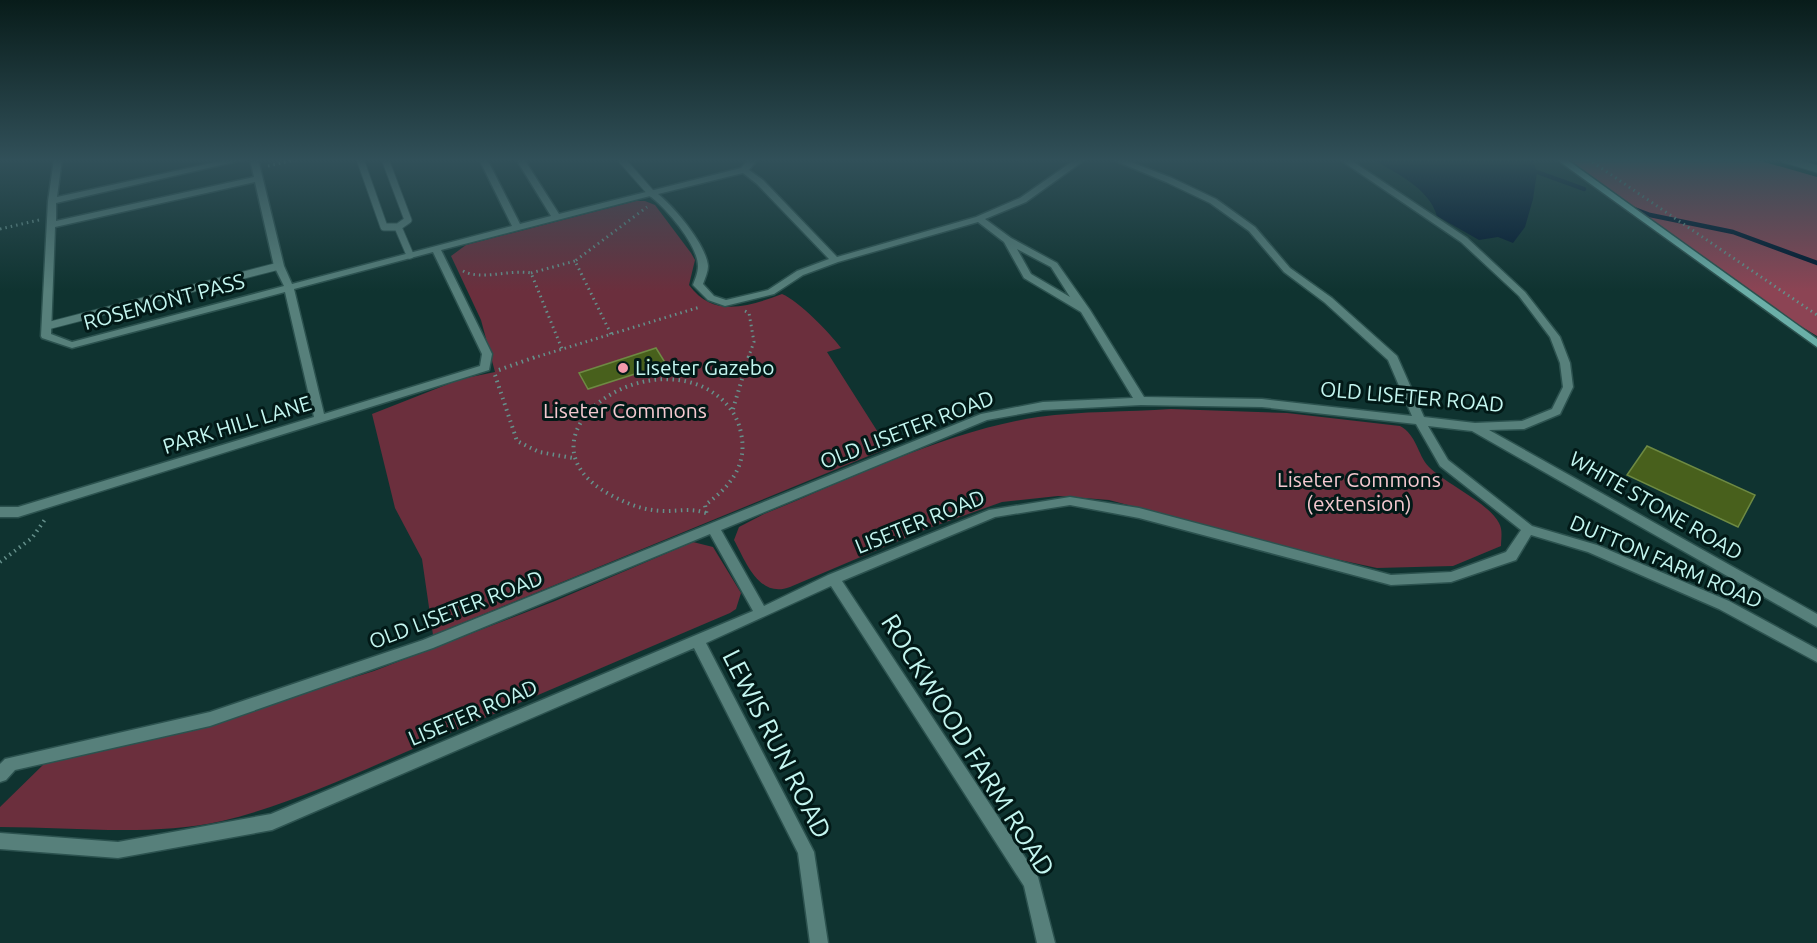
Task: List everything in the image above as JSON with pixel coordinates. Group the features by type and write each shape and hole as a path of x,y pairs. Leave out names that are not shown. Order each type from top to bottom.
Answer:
{"main road":[{"path":"1621,203 1817,344"}],"street":[{"path":"47,326 52,203"},
{"path":"51,221 122,203"},
{"path":"264,203 279,266 289,287 320,420"},
{"path":"505,203 517,227"},
{"path":"547,203 556,217"},
{"path":"289,287 611,203"},
{"path":"665,203 692,238 703,265 698,285 711,298 725,303 771,292 800,273 835,260 979,219 1016,203"},
{"path":"780,203 835,260"},
{"path":"1216,203 1252,229 1287,270 1328,300 1393,358 1420,421 1444,463 1528,529"},
{"name":"OLD LISETER ROAD","path":"0,775 10,764 210,719 428,644 985,417 1043,406 1141,400 1262,403 1475,427 1524,425 1556,411 1568,387 1565,363 1555,337 1522,294 1464,240 1409,203"},
{"path":"979,219 1008,240 1054,265 1141,400"},
{"path":"1008,240 1027,276 1084,309"},
{"name":"PARK HILL LANE","path":"0,512 18,512 485,368 487,354 436,249"},
{"name":"ROSEMONT PASS","path":"47,326 46,336 72,345 289,287"},
{"name":"WHITE STONE ROAD","path":"1475,427 1817,621"},
{"name":"LISETER ROAD","path":"0,841 118,850 272,822 761,613 833,579 993,513 1070,501 1139,513 1391,580 1451,577 1511,556 1528,529"},
{"path":"713,528 761,613"},
{"name":"DUTTON FARM ROAD","path":"1528,529 1592,548 1724,605 1817,656"},
{"name":"ROCKWOOD FARM ROAD","path":"833,579 1032,883 1046,943"},
{"name":"LEWIS RUN ROAD","path":"697,640 806,852 819,943"}],"lane":[{"path":"376,203 384,227 398,227 408,220 402,203"},
{"path":"398,227 410,255"},
{"path":"47,326 279,266"}],"path":[{"path":"1653,203 1817,315"},
{"path":"459,264 464,273 470,275 492,275 511,271 531,273 575,261 648,206 641,204"},
{"path":"0,229 51,221"},
{"path":"575,261 611,334"},
{"path":"531,273 562,349"},
{"path":"573,458 539,452 517,441 495,372 695,308 725,303 749,313 754,342 733,409"},
{"path":"706,513 696,508 667,511 633,507 592,483 573,458 573,436 583,418 602,398 628,384 650,378 700,384 733,409 740,426 743,448 737,474 725,491 705,505 713,528"},
{"path":"0,562 23,547 42,528 46,517"}],"green space":[{"name":"Liseter Commons","path":"628,203 655,205 695,260 689,285 698,295 720,306 732,307 756,303 782,294 797,303 829,334 841,348 827,352 888,448 433,635 422,559 395,508 372,414 461,379 495,372 481,320 451,256 466,245"},
{"name":"Liseter Commons (extension)","path":"1171,409 1287,413 1400,426 1410,434 1429,467 1494,516 1501,529 1501,546 1453,566 1377,568 1321,556 1109,500 1058,496 1002,502 929,528 790,587 779,589 770,588 755,576 734,540 739,527 764,514 899,458 968,433 1038,417"},
{"path":"693,542 713,547 741,593 736,609 332,784 277,805 222,821 195,826 139,830 0,827 0,807 45,763 174,734 374,671 555,601"}],"shaded area":[{"path":"1628,203 1817,203 1817,336 1776,311"}],"water":[{"path":"1431,203 1532,203 1525,227 1513,243 1498,237 1479,240 1437,216"}],"building":[{"name":"Liseter Gazebo","path":"656,348 666,364 588,389 579,373"},
{"path":"1647,446 1755,495 1738,527 1627,475"}],"waterway":[{"path":"1629,207 1650,215 1733,232 1817,263"}],"place":[{"name":"Liseter Gazebo","path":"623,368"}]}
